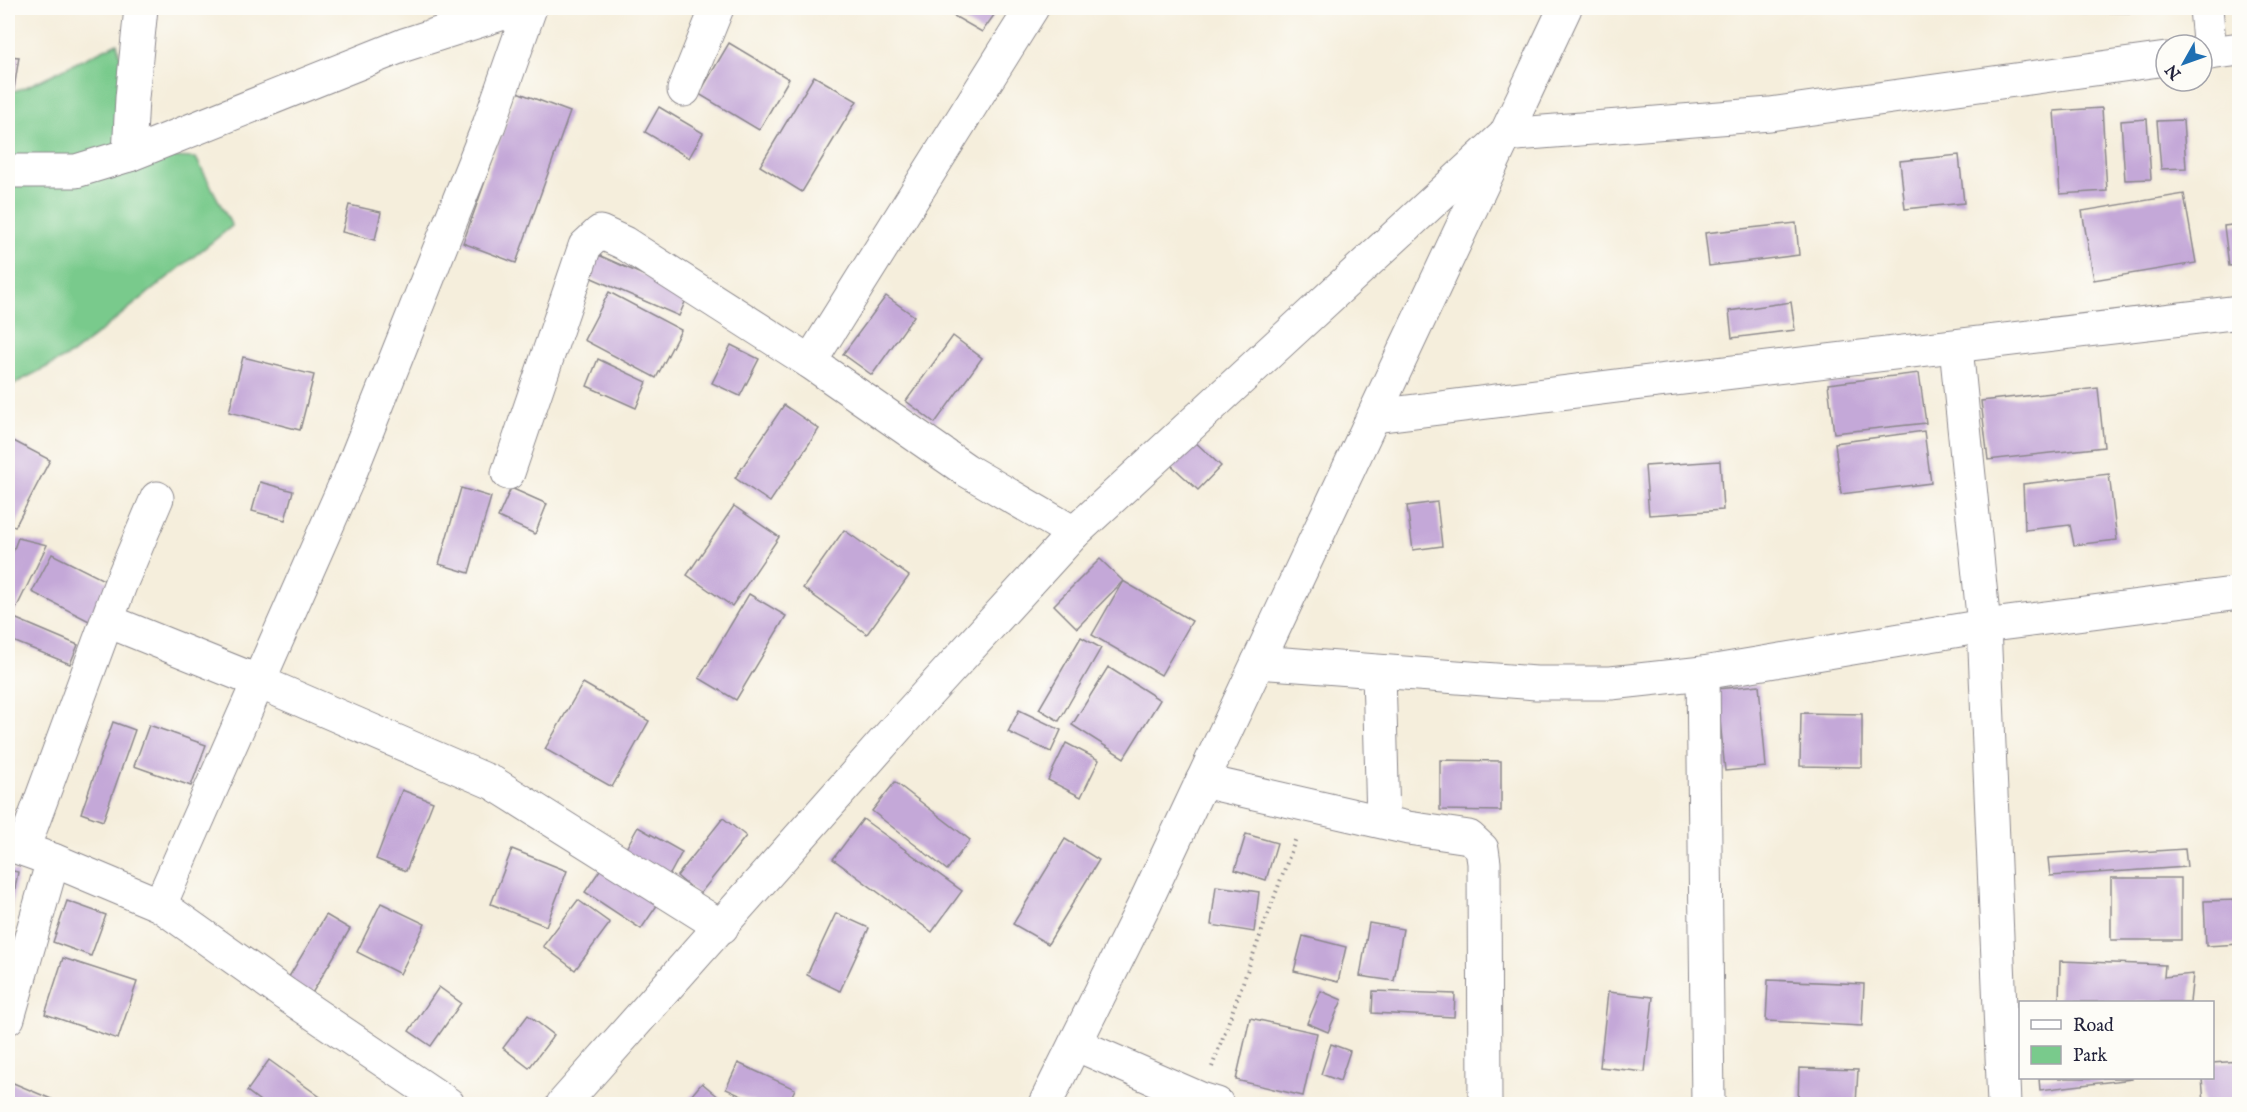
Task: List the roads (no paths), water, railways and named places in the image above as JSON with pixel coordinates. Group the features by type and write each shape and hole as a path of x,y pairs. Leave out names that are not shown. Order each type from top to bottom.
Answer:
{"street":[{"path":"129,155 141,8"},
{"path":"8,171 76,171 129,155 404,45 519,8"},
{"path":"160,905 353,465 489,125 530,8"},
{"path":"684,90 717,8"},
{"path":"810,362 1032,8"},
{"path":"1045,1104 1202,781 1565,8"},
{"path":"2206,8 2217,52"},
{"path":"563,1104 900,724 1074,533 1505,135 1770,114 2154,61"},
{"path":"508,474 585,246 600,232 624,243 810,362 966,470 1074,533"},
{"path":"1375,416 1672,378 1956,347 2240,312"},
{"path":"1956,347 1984,626 2004,1104"},
{"path":"157,498 15,846 160,905 285,994 448,1104"},
{"path":"1258,662 1536,683 1611,683 1703,673 1984,626 2240,594"},
{"path":"108,621 257,681 493,783 722,927"},
{"path":"1378,672 1383,821"},
{"path":"1703,673 1708,1104"},
{"path":"1202,781 1408,828 1468,837 1482,849 1484,863 1485,1104"},
{"path":"8,1018 53,860"},
{"path":"1075,1044 1209,1102"}]}
